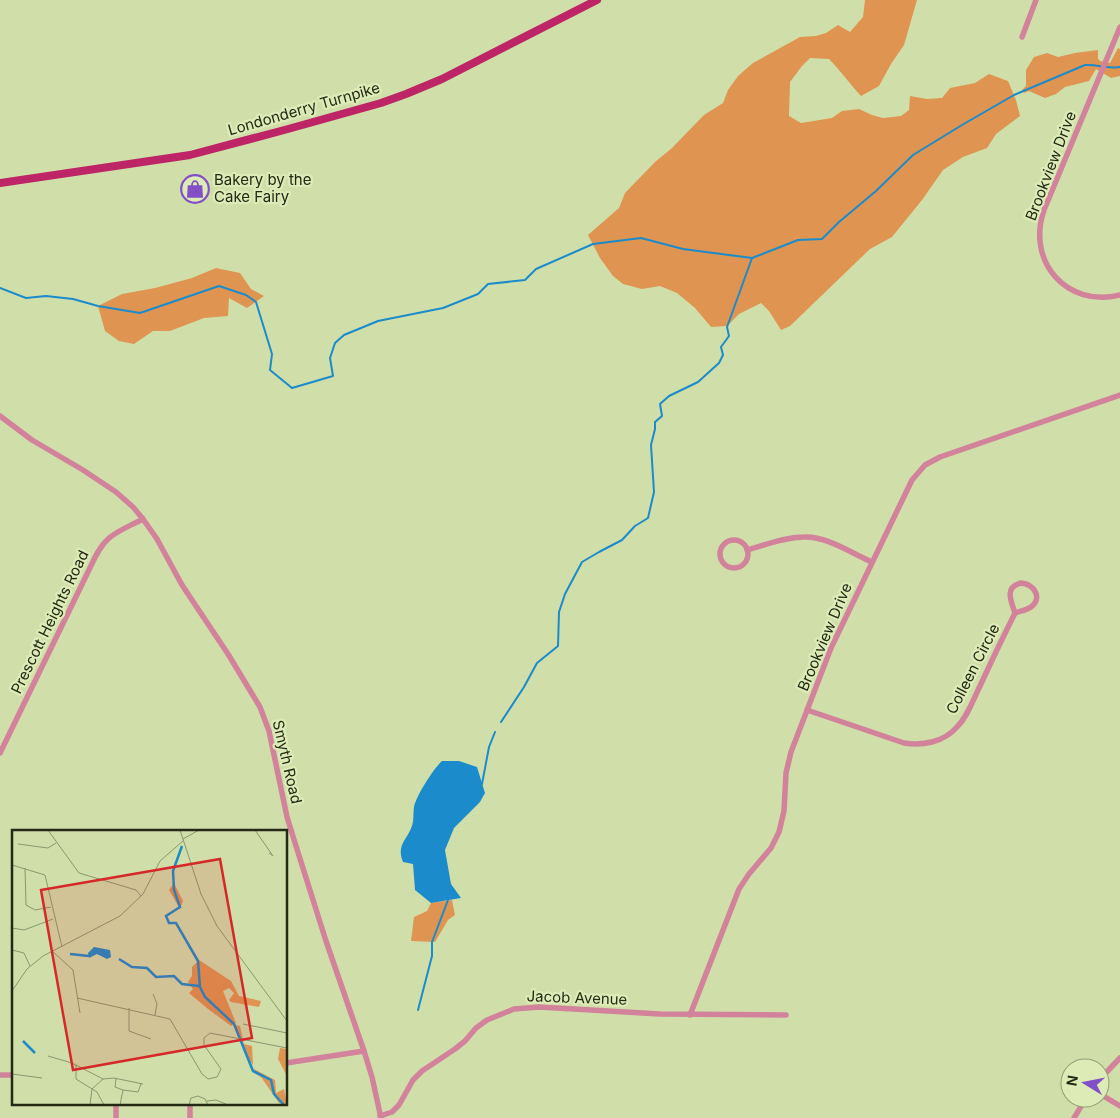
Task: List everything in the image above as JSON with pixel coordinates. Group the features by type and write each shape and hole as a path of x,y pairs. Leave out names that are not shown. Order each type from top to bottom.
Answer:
{"main road":[{"name":"Londonderry Turnpike","path":"0,183 190,155 281,132 381,103 442,78 597,0"}],"street":[{"path":"1022,37 1036,0"},
{"name":"Brookview Drive","path":"1120,26 1044,210 1039,230 1043,256 1048,268 1056,279 1078,293 1091,297 1104,298 1120,295"},
{"name":"Brookview Drive","path":"690,1015 739,889 771,848 779,832 784,811 788,763 831,648 912,480 925,465 949,454 1120,395"},
{"name":"Smyth Road","path":"0,416 32,440 116,492 134,507 157,539 182,585 228,654 260,707 269,731 287,817 326,941 364,1051 381,1117"},
{"name":"Prescott Heights Road","path":"0,754 102,546 113,535 143,519"},
{"path":"748,550 790,539 811,537 824,540 872,562"},
{"path":"738,541 748,550 747,559 738,568 726,566 722,561 722,548 729,542 738,541"},
{"name":"Colleen Circle","path":"808,710 904,743 926,744 944,737 957,727 968,711 1015,613 1031,607 1035,601 1036,596 1033,588 1026,583 1017,584 1011,589 1010,598 1015,613"},
{"name":"Jacob Avenue","path":"381,1117 392,1112 399,1105 413,1080 422,1071 456,1050 476,1028 487,1020 514,1009 539,1007 690,1015 786,1015"},
{"path":"288,1063 364,1051"},
{"path":"1110,1068 1120,1058"}],"shaded area":[{"path":"865,0 917,0 904,45 879,86 861,96 829,59 810,58 790,82 789,116 801,123 832,118 842,111 859,109 883,118 901,116 909,110 910,96 927,99 942,98 950,88 975,83 989,74 1008,81 1020,116 996,134 987,148 963,157 943,170 892,237 870,249 790,326 781,330 769,311 761,303 739,314 727,326 711,327 695,308 677,293 660,286 642,289 623,284 613,276 600,258 588,235 619,208 625,193 704,115 723,103 728,90 738,76 753,63 800,37 826,33 838,25 850,32 863,17"},
{"path":"1118,48 1120,49 1120,76 1111,78 1096,69 1089,81 1065,87 1056,94 1045,98 1029,91 1024,93 1022,90 1026,86 1026,70 1034,57 1047,53 1058,57 1098,50 1098,59 1110,63"},
{"path":"216,268 240,273 251,289 264,296 247,308 229,298 228,316 204,318 170,331 153,331 134,344 119,341 105,331 98,306 122,294 155,288 192,278"},
{"path":"452,900 455,915 448,920 435,942 411,941 414,917 427,911 431,903"}],"water":[{"path":"442,761 459,761 477,767 485,793 480,802 454,828 445,850 451,884 461,898 431,903 415,890 413,864 403,862 401,847 412,826 414,807 418,796"}],"waterway":[{"path":"0,288 26,298 46,296 73,299 98,306 140,313 219,286 246,295 256,302 272,354 270,370 292,388 333,376 330,358 335,343 344,335 378,321 443,308 478,294 488,284 525,280 536,269 593,244 641,238 683,249 752,258 798,240 822,239 913,155 962,125 1014,95 1085,65 1120,67"},
{"path":"501,722 537,663 558,646 559,612 565,594 582,562 622,540 635,526 648,518 654,492 651,445 655,422 662,416 660,404 669,396 698,382 719,363 723,355 721,347 729,336 727,327 752,258"},
{"path":"482,784 489,747 495,732"},
{"path":"418,1010 432,956 432,942 448,900 447,898"}],"place":[{"name":"Bakery by the Cake Fairy","path":"195,189"}]}
